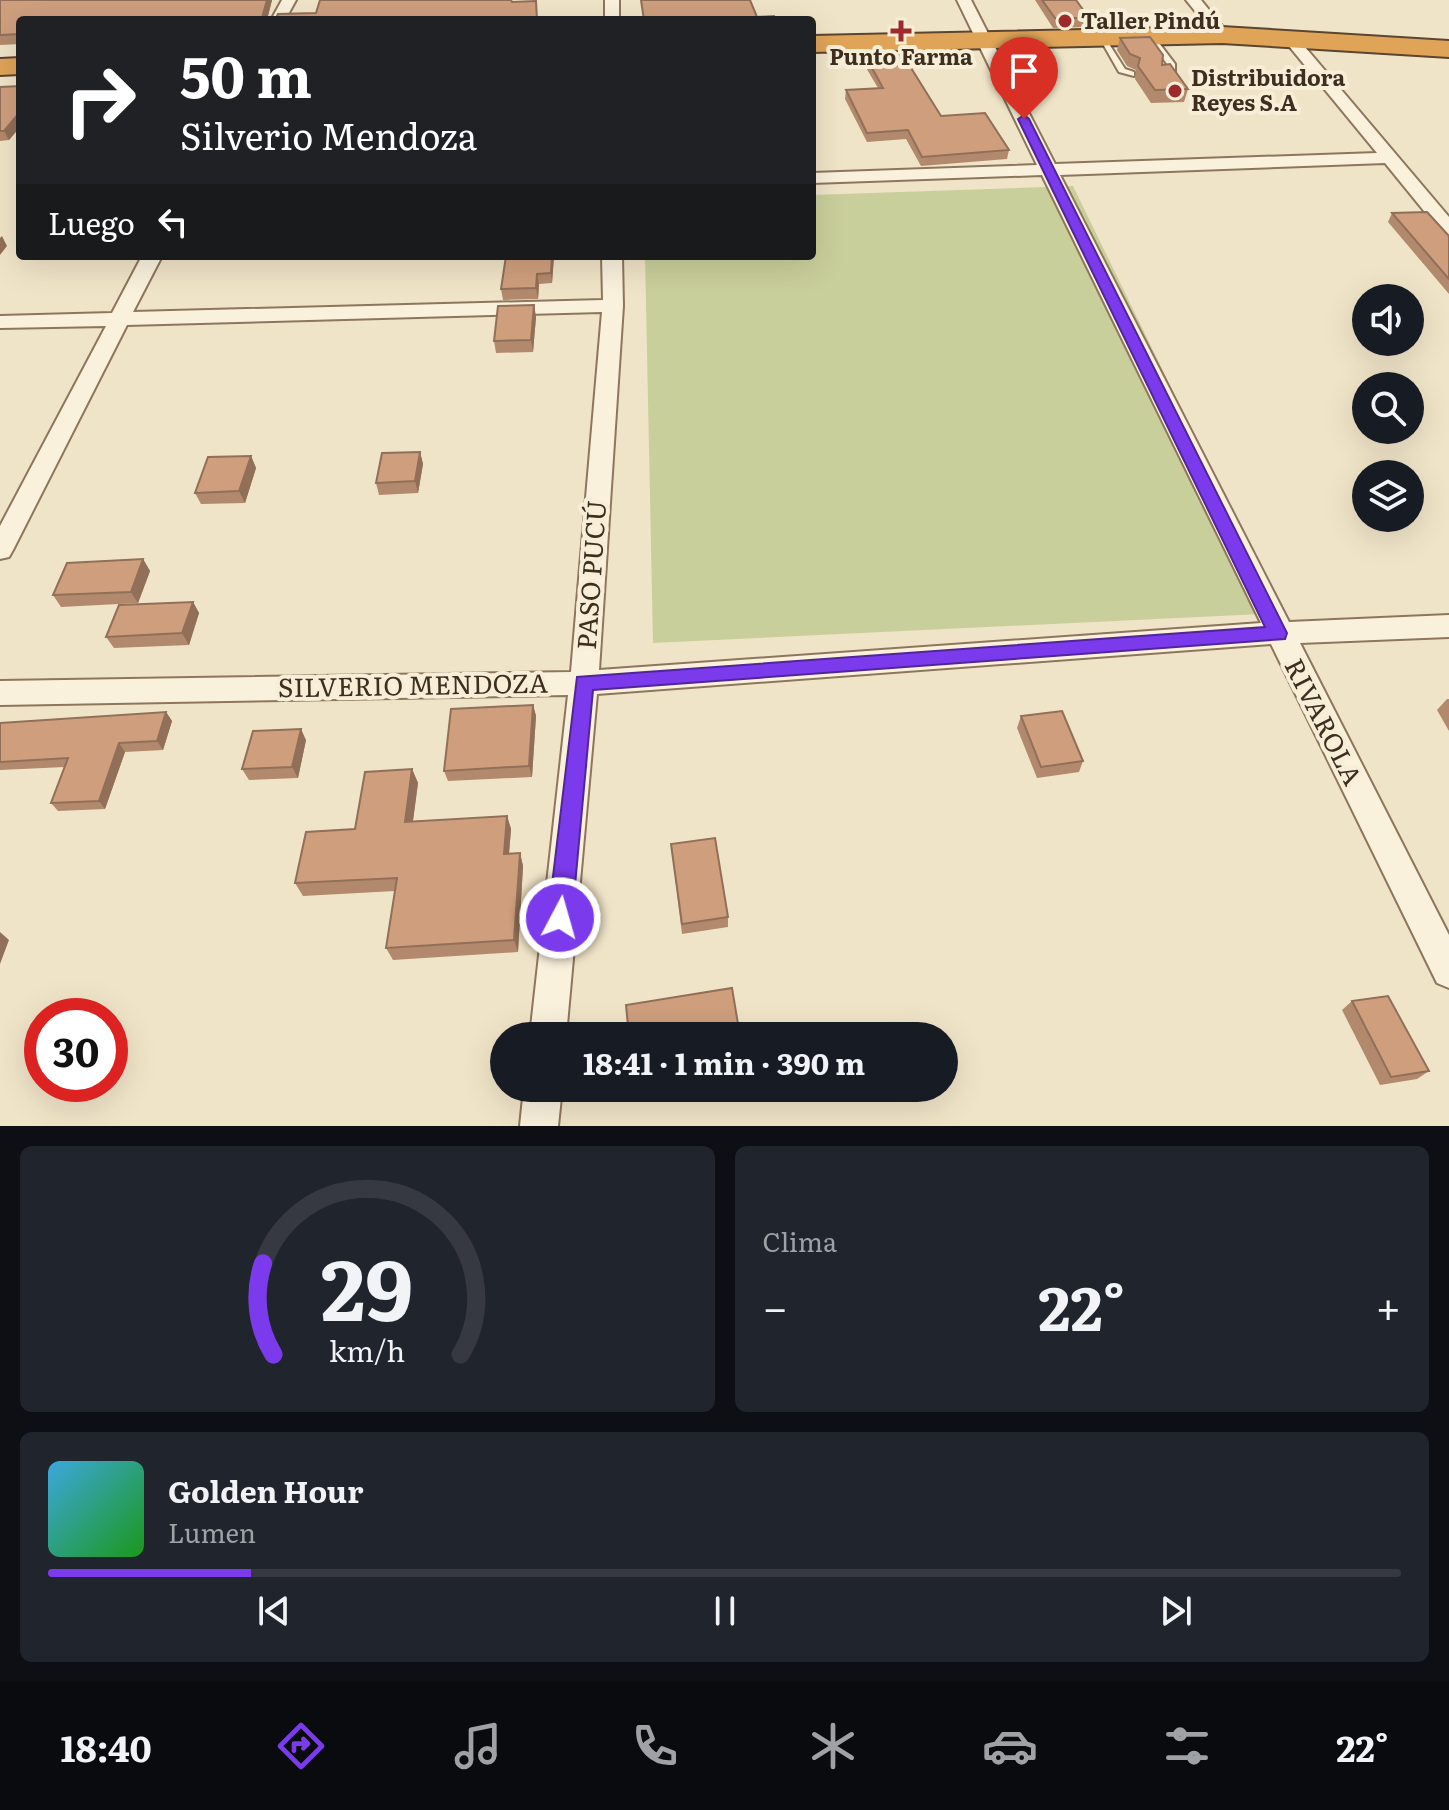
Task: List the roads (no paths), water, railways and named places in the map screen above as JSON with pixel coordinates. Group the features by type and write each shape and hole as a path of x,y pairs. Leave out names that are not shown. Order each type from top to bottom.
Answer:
{"highway":[{"path":"816,44 1222,35 1449,49"}],"street":[{"name":"RIVAROLA","path":"964,0 1449,971"},
{"path":"1193,0 1222,35"},
{"path":"1289,37 1449,229"},
{"path":"816,178 1387,158"},
{"path":"0,550 150,260"},
{"name":"PASO PUCÚ","path":"549,1022 584,683 613,306 612,260"},
{"path":"0,322 613,306"},
{"name":"SILVERIO MENDOZA","path":"0,693 584,683 1278,633 1449,626"},
{"path":"539,1126 542,1102"}],"lane":[{"path":"1151,36 1171,64 1172,70 1163,73"},
{"path":"1102,37 1122,70 1131,74"}],"place":[{"name":"Taller Pindú","path":"1065,21"},
{"name":"Punto Farma","path":"901,31"},
{"name":"Distribuidora Reyes S.A","path":"1175,91"}]}
